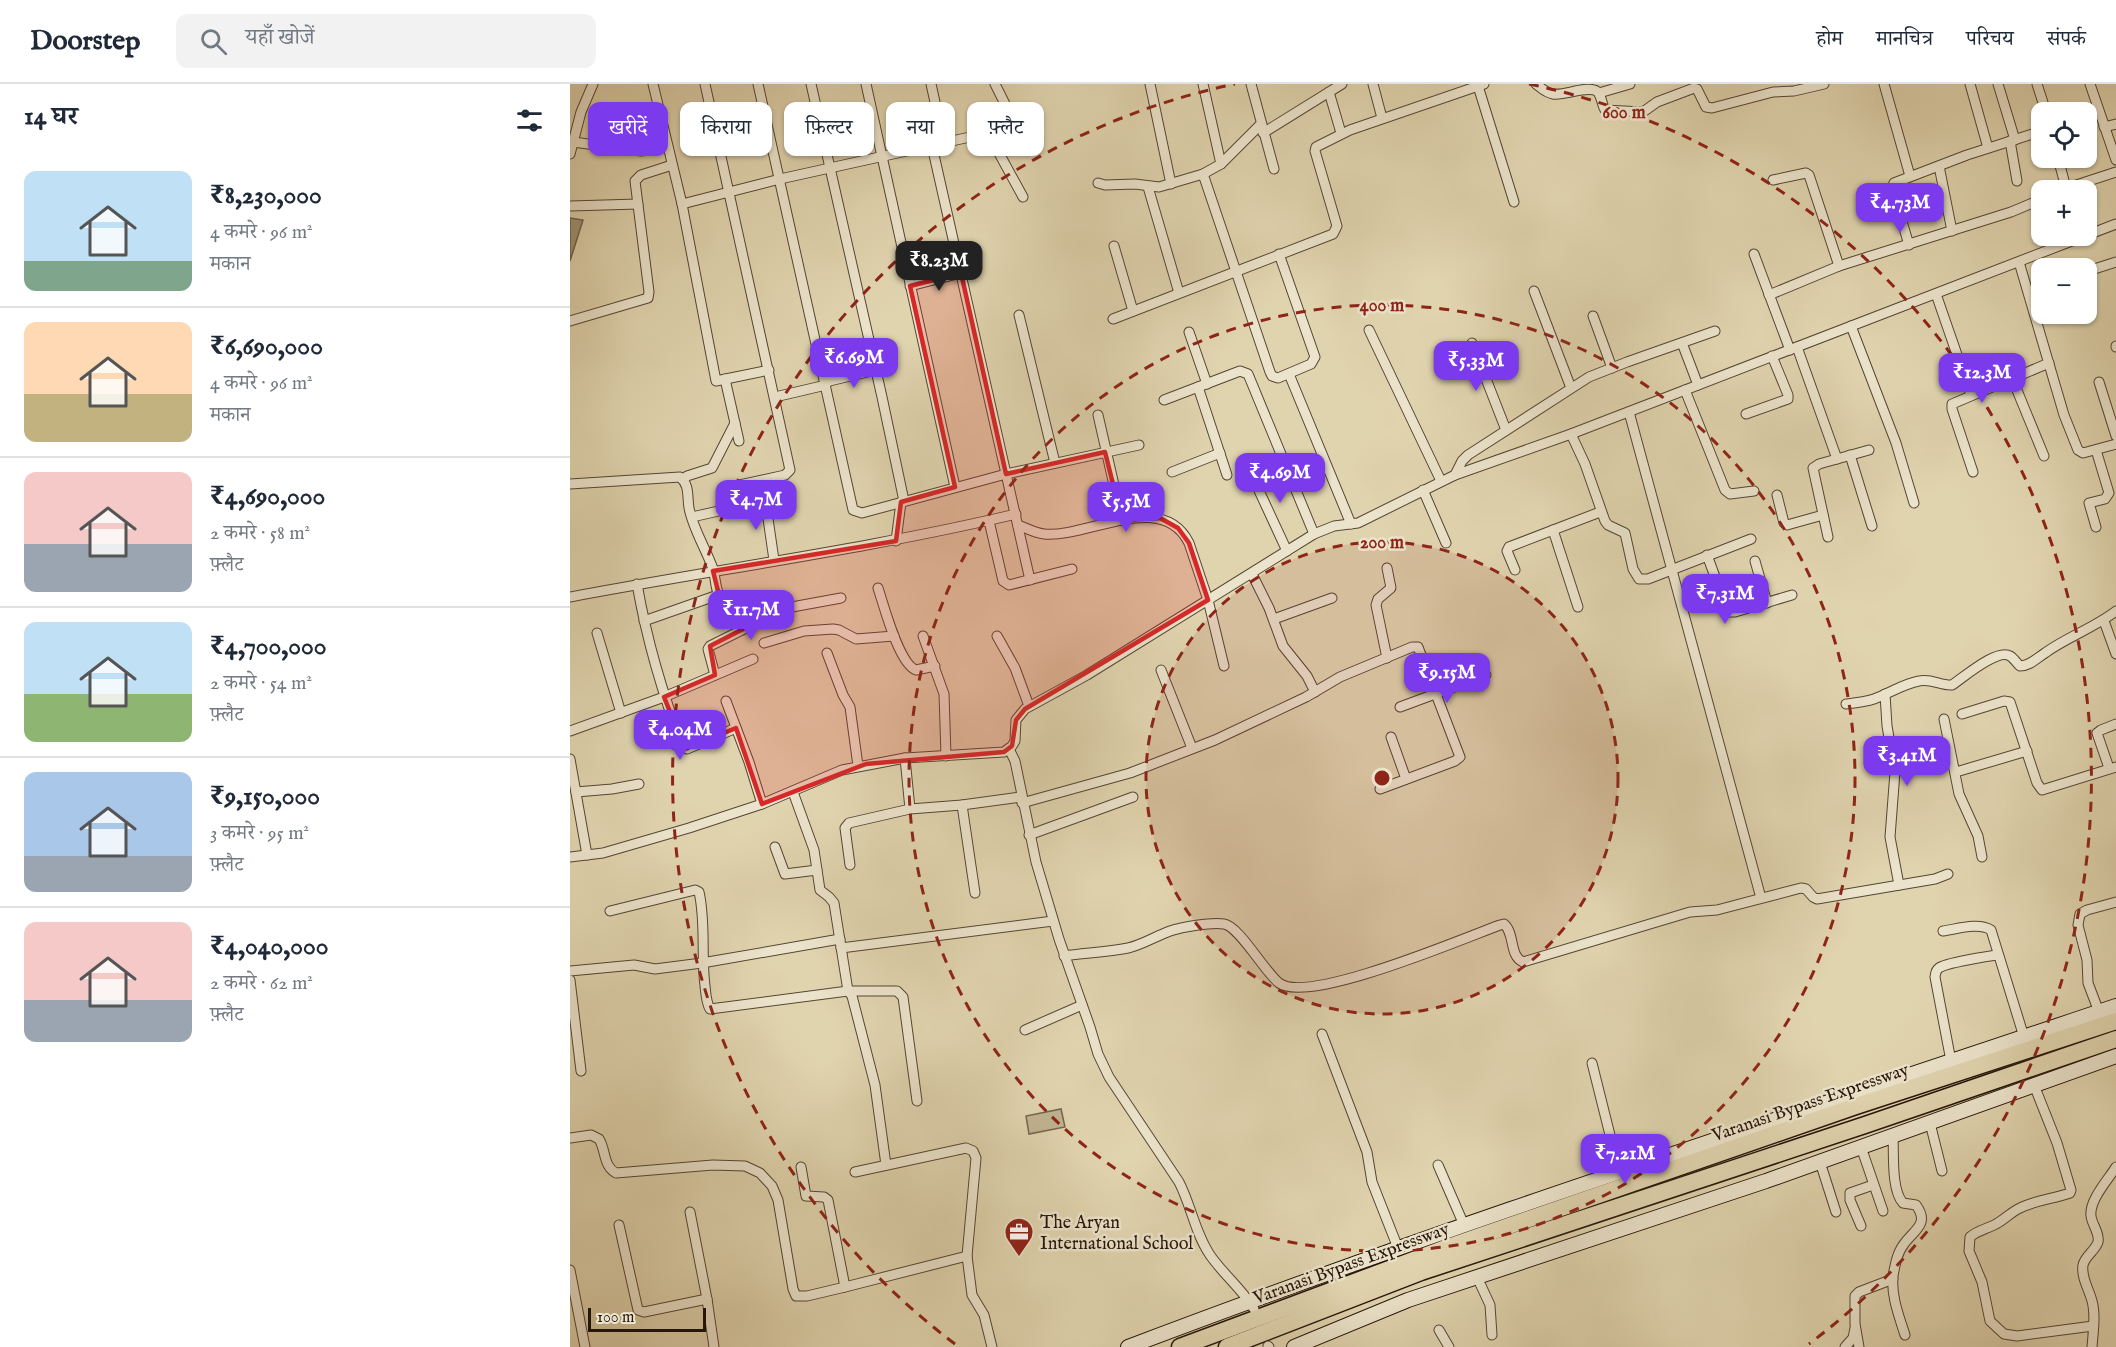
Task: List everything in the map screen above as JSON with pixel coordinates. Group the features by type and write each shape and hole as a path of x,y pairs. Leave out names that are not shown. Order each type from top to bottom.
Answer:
{"highway":[{"name":"Varanasi Bypass Expressway","path":"1180,1347 1451,1246 1856,1106 2116,1021"},
{"name":"Varanasi Bypass Expressway","path":"1227,1347 1420,1272 1865,1125 2116,1039"}],"street":[{"path":"570,154 581,112 593,84"},
{"path":"653,84 657,102"},
{"path":"692,517 723,510 726,505 725,493 730,487 789,472 775,397 705,84"},
{"path":"758,84 853,510 862,513 1006,474 1139,445"},
{"path":"811,84 876,370 902,501 896,541"},
{"path":"866,84 955,487"},
{"path":"931,84 935,102"},
{"path":"996,84 1004,102"},
{"path":"1150,84 1172,184"},
{"path":"1203,84 1221,164"},
{"path":"1251,84 1274,169"},
{"path":"1098,183 1105,185 1135,184 1148,187 1172,184 1203,174 1221,164 1262,129 1342,84"},
{"path":"1373,84 1382,118"},
{"path":"1536,84 1556,95 1588,87 1594,88 1599,93 1605,110 1639,113 1657,102 1694,88 1698,89 1706,106 1712,108 1773,92 1794,91 1824,84"},
{"path":"1599,93 1630,84"},
{"path":"1884,84 1910,176"},
{"path":"1970,84 1988,148"},
{"path":"1998,84 2013,140 2017,181"},
{"path":"2037,84 2043,102"},
{"path":"2090,84 2116,160"},
{"path":"1113,319 1333,234 1337,229 1315,149 1341,133 1481,85 1514,202"},
{"path":"1329,92 1341,133"},
{"path":"570,114 581,112"},
{"path":"2104,127 2116,124"},
{"path":"955,140 985,133 990,135 1023,197"},
{"path":"1909,245 1892,188 1896,181 2031,134"},
{"path":"573,142 588,144"},
{"path":"668,147 682,204 716,381 769,370"},
{"path":"682,204 780,179 890,156"},
{"path":"934,156 1030,580"},
{"path":"570,321 648,298 635,181 641,175 672,165"},
{"path":"1939,166 1952,231"},
{"path":"2090,180 2116,171"},
{"path":"1203,174 1272,376 1278,378 1311,364 1315,357 1279,254"},
{"path":"1773,180 1809,174 1839,267"},
{"path":"1148,187 1179,293"},
{"path":"570,206 638,204"},
{"path":"1769,295 1839,267 2031,204"},
{"path":"570,857 603,853 689,828 762,804 794,792 826,776 858,766 905,758 1004,752 1015,741 1016,720 1019,714 1029,706 1087,675 1314,534 1334,526 1351,524 1455,475 1629,412 2116,224"},
{"path":"1114,246 1133,311"},
{"path":"1754,254 1837,459"},
{"path":"2019,262 2064,415 2078,450 2083,453 2116,444"},
{"path":"2097,268 2116,262"},
{"path":"910,286 961,273"},
{"path":"1534,291 1571,388"},
{"path":"1936,294 1971,395"},
{"path":"1019,315 1055,463"},
{"path":"1593,315 1612,368"},
{"path":"1851,326 1896,443 1914,503"},
{"path":"1369,330 1441,481"},
{"path":"1455,475 1468,455 1589,377 1715,331"},
{"path":"1189,332 1207,384"},
{"path":"1472,343 1506,430"},
{"path":"1682,343 1698,385"},
{"path":"1746,414 1788,399 1772,356"},
{"path":"1973,472 1952,406 1955,401 2049,363"},
{"path":"775,397 876,370"},
{"path":"1164,400 1240,371 1248,374 1314,534"},
{"path":"1289,375 1351,524"},
{"path":"2012,378 2044,456"},
{"path":"725,379 739,441"},
{"path":"2099,382 2116,436"},
{"path":"1198,387 1227,475"},
{"path":"1685,390 1725,490 1730,494 1754,491"},
{"path":"1629,412 1761,898"},
{"path":"1098,415 1122,520"},
{"path":"684,480 687,476 712,468 735,423"},
{"path":"1571,434 1585,464 1600,512 1608,525 1625,533 1633,569 1639,579 1648,579 1751,539"},
{"path":"1828,537 1813,468 1819,464 1869,450"},
{"path":"2096,450 2109,493 2108,497 2091,502 2089,505 2096,527"},
{"path":"1172,472 1220,453"},
{"path":"1850,455 1872,526"},
{"path":"1249,469 1287,551"},
{"path":"570,484 680,477 687,487 689,509 713,571 720,599 725,601 761,600 792,607 841,598"},
{"path":"2105,482 2116,479"},
{"path":"1423,490 1446,543"},
{"path":"1777,495 1784,523 1787,525 1823,514"},
{"path":"765,498 774,560"},
{"path":"1515,570 1507,549 1600,512"},
{"path":"570,597 774,560 896,541 1016,514"},
{"path":"1018,525 1035,532 1055,533 1106,525 1135,517 1160,518 1169,521 1178,528 1189,543 1208,600 1224,666"},
{"path":"989,521 1003,581 1009,585 1072,569"},
{"path":"1553,530 1578,607"},
{"path":"1707,555 1728,612 1792,596"},
{"path":"1755,561 1767,603"},
{"path":"1387,568 1391,588 1378,599 1376,605 1388,657"},
{"path":"1252,573 1286,650 1307,676 1315,692"},
{"path":"638,584 644,621 664,697 685,748 736,728"},
{"path":"878,588 894,636 912,669 935,666"},
{"path":"644,621 718,595"},
{"path":"1274,619 1332,598"},
{"path":"715,675 708,649 748,627 751,621 749,599"},
{"path":"1846,704 1872,700 1907,684 1922,680 1952,685 1978,665 2005,655 2011,656 2020,666 2027,666 2054,646 2104,621 2116,611"},
{"path":"2104,621 2116,654"},
{"path":"764,643 804,631 833,629 856,639 894,636"},
{"path":"597,633 621,713"},
{"path":"923,636 945,700 945,756"},
{"path":"997,636 1015,668 1029,706"},
{"path":"850,865 846,825 853,821 910,809 1022,800 1130,773 1267,716 1340,677 1412,647 1418,647 1460,757 1455,761 1380,789"},
{"path":"827,654 850,707 858,766"},
{"path":"570,731 664,697 753,659"},
{"path":"1161,670 1192,748"},
{"path":"1400,707 1486,675"},
{"path":"1885,694 1894,771 1890,837 1899,885"},
{"path":"726,700 762,804"},
{"path":"1962,714 2004,701 2010,702 2037,783 2043,790 2112,768 2097,733 2116,724"},
{"path":"1944,719 1960,799 1979,841 1982,857"},
{"path":"1390,736 1406,779"},
{"path":"1009,749 1014,761 1029,835 1053,921 1104,1068 1179,1182 1210,1255 1251,1305"},
{"path":"1956,772 2027,751"},
{"path":"905,758 910,809"},
{"path":"570,759 586,855"},
{"path":"576,792 639,784"},
{"path":"794,792 814,850 820,890 834,903 848,991 852,996 875,1085 886,1165"},
{"path":"1029,835 1133,797"},
{"path":"962,805 975,893"},
{"path":"775,847 785,874 817,870"},
{"path":"1064,956 1126,948 1178,929 1221,924 1234,928 1279,982 1291,988 1308,988 1343,980 1405,960 1500,924 1508,927 1516,957 1523,962 1690,912 1717,910 1804,888 1817,899 1935,879 1948,874"},
{"path":"610,911 698,890 702,921 702,963 707,1003 713,1010 848,991 897,991 903,997 917,1101"},
{"path":"2098,1012 2088,983 2088,965 2078,929 2078,917 2086,909 2116,902"},
{"path":"570,971 634,964 655,969 841,944 1053,921"},
{"path":"1943,931 1986,927 1991,930 2024,1037"},
{"path":"1951,1061 1935,977 1936,972 1943,966 1961,963 1972,958 1998,955"},
{"path":"570,980 573,1037 581,1071"},
{"path":"1025,1030 1082,1005"},
{"path":"1128,1347 1251,1305 1398,1248 1619,1171 2116,1006"},
{"path":"1322,1034 1367,1152 1372,1182 1398,1248"},
{"path":"1294,1347 1408,1300 1820,1162 2116,1056"},
{"path":"1592,1063 1619,1171"},
{"path":"2034,1085 2057,1143 2071,1190 2051,1200 2021,1207 1994,1225 1975,1233 1970,1237 1969,1251 1982,1282 1990,1321 2004,1334 2017,1336 2093,1326"},
{"path":"1930,1123 1942,1171"},
{"path":"570,1138 591,1135 599,1138 607,1165 612,1172 616,1173 745,1166 760,1173 772,1186 778,1200 794,1293 799,1297 967,1256"},
{"path":"1893,1136 1899,1197 1903,1203 1916,1204 1921,1219 1919,1228 1899,1253 1893,1279 1894,1298 1905,1335"},
{"path":"1861,1147 1883,1211"},
{"path":"855,1172 966,1148 973,1151 976,1158 967,1256 972,1295 984,1315 992,1347"},
{"path":"1820,1162 1836,1212"},
{"path":"1438,1165 1464,1225"},
{"path":"801,1167 806,1196 824,1197 828,1200 845,1287"},
{"path":"2092,1347 2092,1301 2084,1278 2083,1266 2085,1259 2097,1244 2098,1236 2091,1219 2094,1202 2116,1167"},
{"path":"1861,1226 1849,1196 1853,1191 1873,1185"},
{"path":"690,1212 714,1347"},
{"path":"619,1225 638,1310 644,1312 707,1299"},
{"path":"570,1270 585,1347"},
{"path":"1477,1277 1490,1305 1492,1335"},
{"path":"1845,1347 1853,1338 1855,1296 1859,1292 1893,1279"},
{"path":"1855,1324 1859,1347"},
{"path":"1439,1330 1449,1347"}],"highlighted area":[{"path":"961,273 1006,474 1105,452 1122,520 1160,518 1178,528 1189,543 1208,600 1025,709 1016,720 1012,746 1004,752 866,764 762,804 736,728 685,749 664,697 715,675 710,646 751,625 749,599 720,599 713,571 896,541 901,502 955,487 910,286"}],"shaded area":[{"path":"570,218 583,220 570,261"},
{"path":"1061,1109 1065,1127 1029,1134 1026,1116"}],"place":[{"name":"The Aryan International School","path":"1019,1258"}]}
